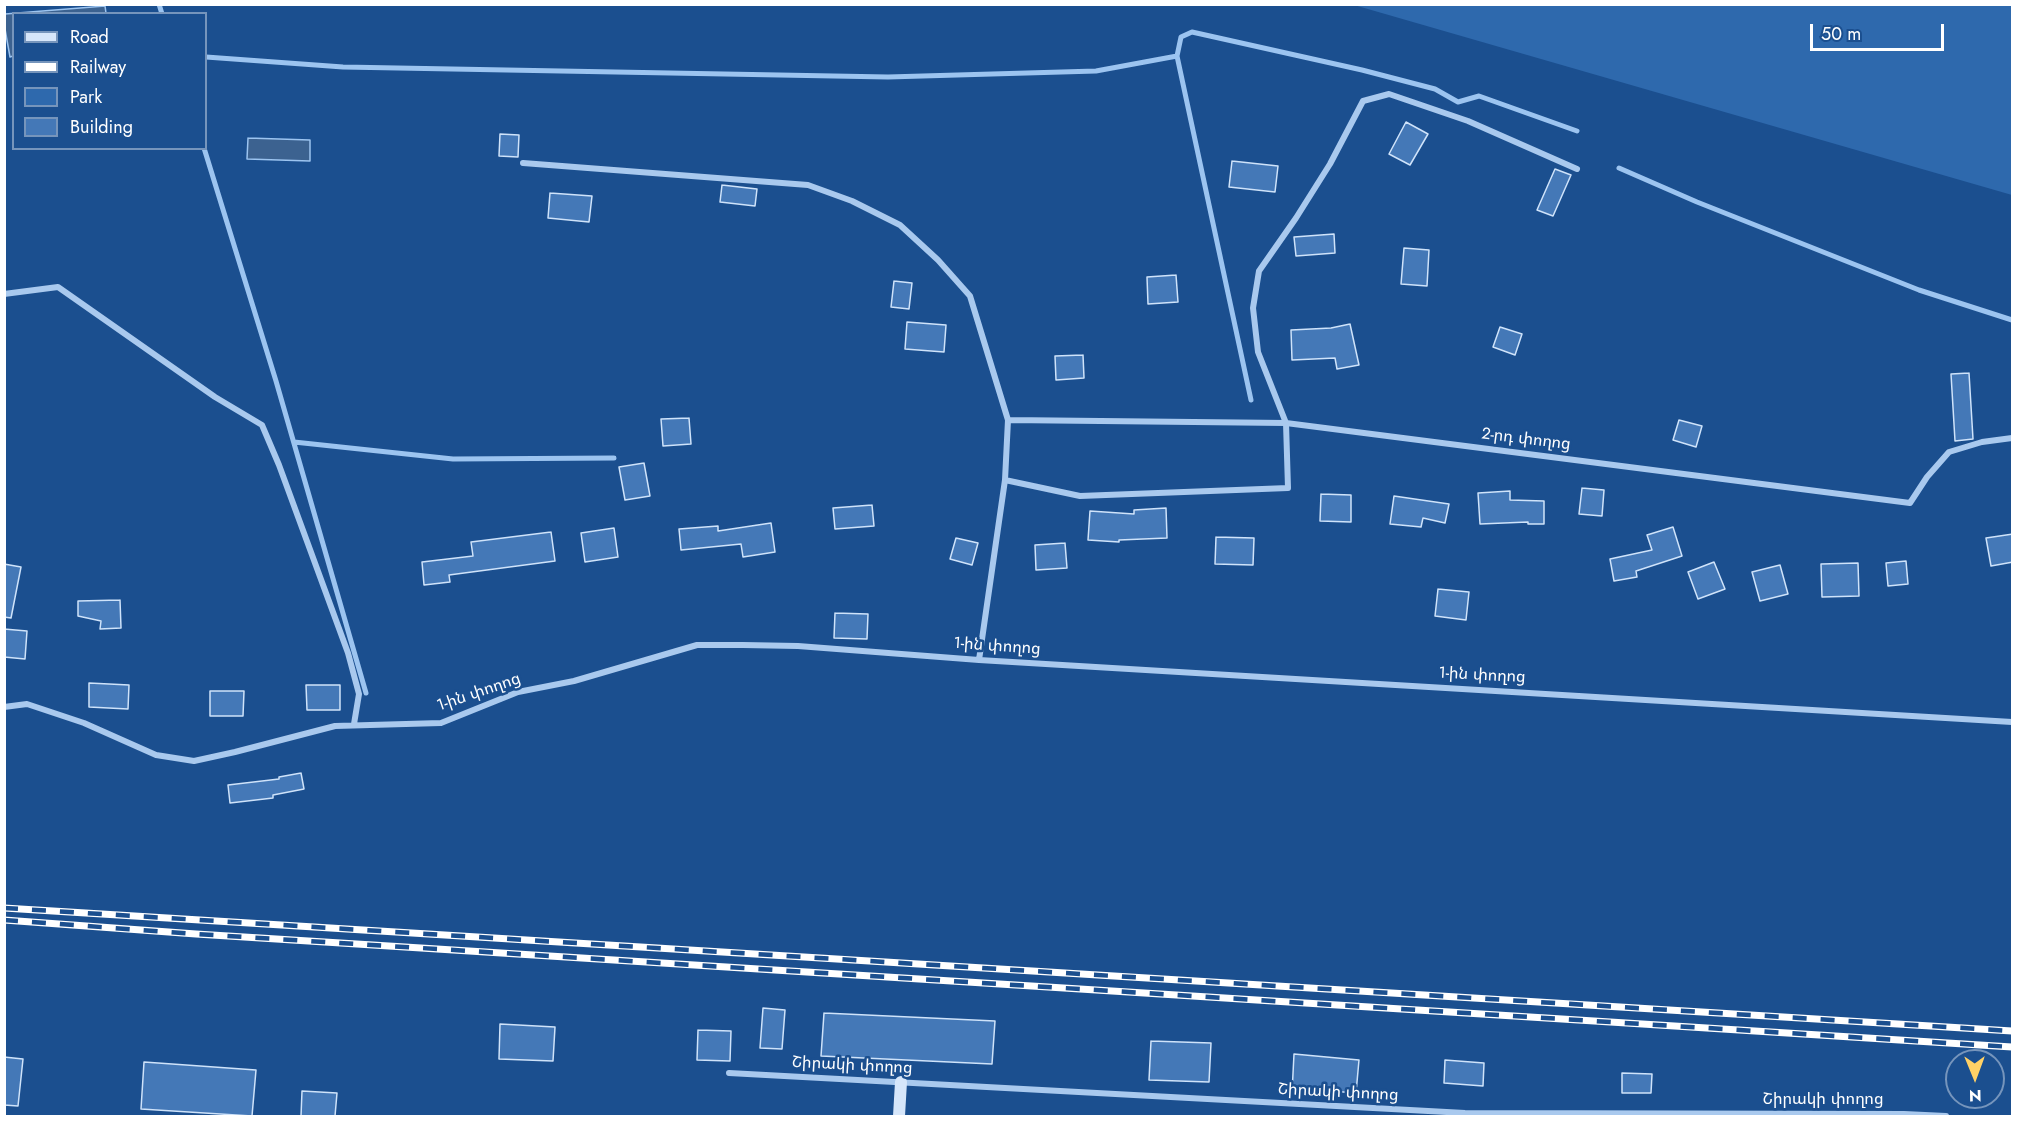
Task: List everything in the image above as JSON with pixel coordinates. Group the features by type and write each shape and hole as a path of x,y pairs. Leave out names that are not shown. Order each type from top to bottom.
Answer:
{"main road":[{"path":"899,1116 901,1082"}],"street":[{"path":"1005,480 1080,496 1288,488 1286,423 1258,352 1253,308 1259,271 1330,164 1363,101 1389,94 1468,122 1577,170"},
{"path":"523,163 808,185 852,201 900,225 938,260 970,296 1008,420 1005,480 979,660"},
{"path":"4,294 58,287 214,397 262,425 348,653 358,694 354,724"},
{"name":"2-րդ փողոց","path":"1008,420 1286,423 1910,503 1927,477 1949,452 1982,442 2013,438"},
{"name":"1-ին փողոց","path":"4,707 27,704 84,723 156,755 194,760 235,752 335,726 441,723 518,692 574,681 697,645 798,646 979,660 2013,722"},
{"name":"Շիրակի փողոց","path":"729,1073 1465,1113 1946,1116"}],"green space":[{"path":"1354,5 2012,5 2012,195"}],"shaded area":[{"path":"105,6 106,12 30,12"},
{"path":"12,13 12,56 10,57 5,29 5,14"},
{"path":"248,138 310,140 310,161 247,159"}],"building":[{"path":"1406,122 1428,134 1410,165 1389,154"},
{"path":"500,134 519,135 518,157 499,156"},
{"path":"1232,161 1278,166 1275,192 1229,187"},
{"path":"1555,169 1571,175 1553,216 1537,210"},
{"path":"722,185 757,189 755,206 720,202"},
{"path":"550,193 592,196 589,222 548,218"},
{"path":"1334,234 1335,253 1296,256 1294,237"},
{"path":"1404,248 1429,250 1427,286 1401,284"},
{"path":"1176,275 1178,302 1148,304 1147,277"},
{"path":"894,281 912,283 909,309 891,307"},
{"path":"907,322 946,325 944,352 905,349"},
{"path":"1350,324 1359,365 1337,369 1335,358 1292,360 1291,330 1331,328"},
{"path":"1500,327 1522,334 1515,355 1493,347"},
{"path":"1083,355 1084,378 1056,380 1055,356"},
{"path":"1969,373 1973,439 1955,441 1951,374"},
{"path":"689,418 691,444 663,446 661,419"},
{"path":"1679,420 1702,426 1696,447 1673,440"},
{"path":"644,463 650,496 625,500 619,467"},
{"path":"1582,488 1604,490 1602,516 1579,514"},
{"path":"1510,491 1510,500 1544,501 1544,524 1528,524 1528,522 1480,524 1478,493"},
{"path":"1321,494 1351,495 1351,522 1320,521"},
{"path":"1394,496 1449,504 1445,523 1423,518 1421,527 1390,524"},
{"path":"872,505 874,526 835,529 833,508"},
{"path":"1166,508 1167,538 1119,540 1119,542 1088,540 1090,511 1134,514 1134,510"},
{"path":"771,523 775,552 743,557 741,544 681,550 679,529 718,526 718,531"},
{"path":"1673,527 1682,556 1636,571 1637,577 1614,581 1610,559 1652,550 1647,535"},
{"path":"614,528 618,557 585,562 581,533"},
{"path":"551,532 555,561 449,575 450,582 424,585 422,562 473,556 471,542"},
{"path":"2013,534 2013,562 1991,566 1986,538"},
{"path":"1216,537 1254,538 1253,565 1215,564"},
{"path":"956,538 978,543 972,565 950,559"},
{"path":"1065,543 1067,568 1036,570 1035,545"},
{"path":"1906,561 1908,584 1888,586 1886,563"},
{"path":"1714,562 1725,589 1698,599 1688,572"},
{"path":"1858,563 1859,596 1822,597 1821,564"},
{"path":"4,564 21,567 11,618 4,617"},
{"path":"1780,565 1788,594 1760,601 1752,572"},
{"path":"1438,589 1469,592 1466,620 1435,616"},
{"path":"120,600 121,628 100,629 101,621 78,616 78,601"},
{"path":"835,613 868,614 867,639 834,638"},
{"path":"4,629 27,631 25,659 4,657"},
{"path":"89,683 129,685 128,709 89,707"},
{"path":"306,685 340,685 340,710 307,710"},
{"path":"210,691 244,691 243,716 210,716"},
{"path":"301,773 304,789 273,795 273,798 230,803 228,785 279,779 279,777"},
{"path":"763,1008 785,1010 782,1049 760,1048"},
{"path":"824,1013 995,1021 992,1064 821,1056"},
{"path":"500,1024 555,1027 553,1061 499,1059"},
{"path":"698,1030 731,1031 730,1061 697,1060"},
{"path":"1151,1041 1211,1043 1209,1082 1149,1080"},
{"path":"1294,1054 1359,1060 1356,1093 1318,1090 1317,1095 1292,1093"},
{"path":"4,1057 23,1059 18,1106 4,1105"},
{"path":"1445,1060 1484,1063 1483,1086 1444,1083"},
{"path":"144,1062 256,1070 252,1116 141,1109"},
{"path":"1622,1073 1652,1074 1651,1093 1622,1093"},
{"path":"302,1091 337,1093 335,1116 301,1116"}],"waterway":[{"path":"159,4 161,12"},
{"path":"1251,400 1177,56 1181,37 1192,32 1362,70 1435,89 1458,102 1479,96 1577,131"},
{"path":"207,57 343,67 888,77 1096,71 1177,56"},
{"path":"205,150 276,381 366,693"},
{"path":"1619,168 1697,202 1919,290 2012,320"},
{"path":"294,442 453,459 614,458"}],"railway":[{"path":"4,908 2012,1031"},
{"path":"4,920 196,934 2012,1047"}]}
